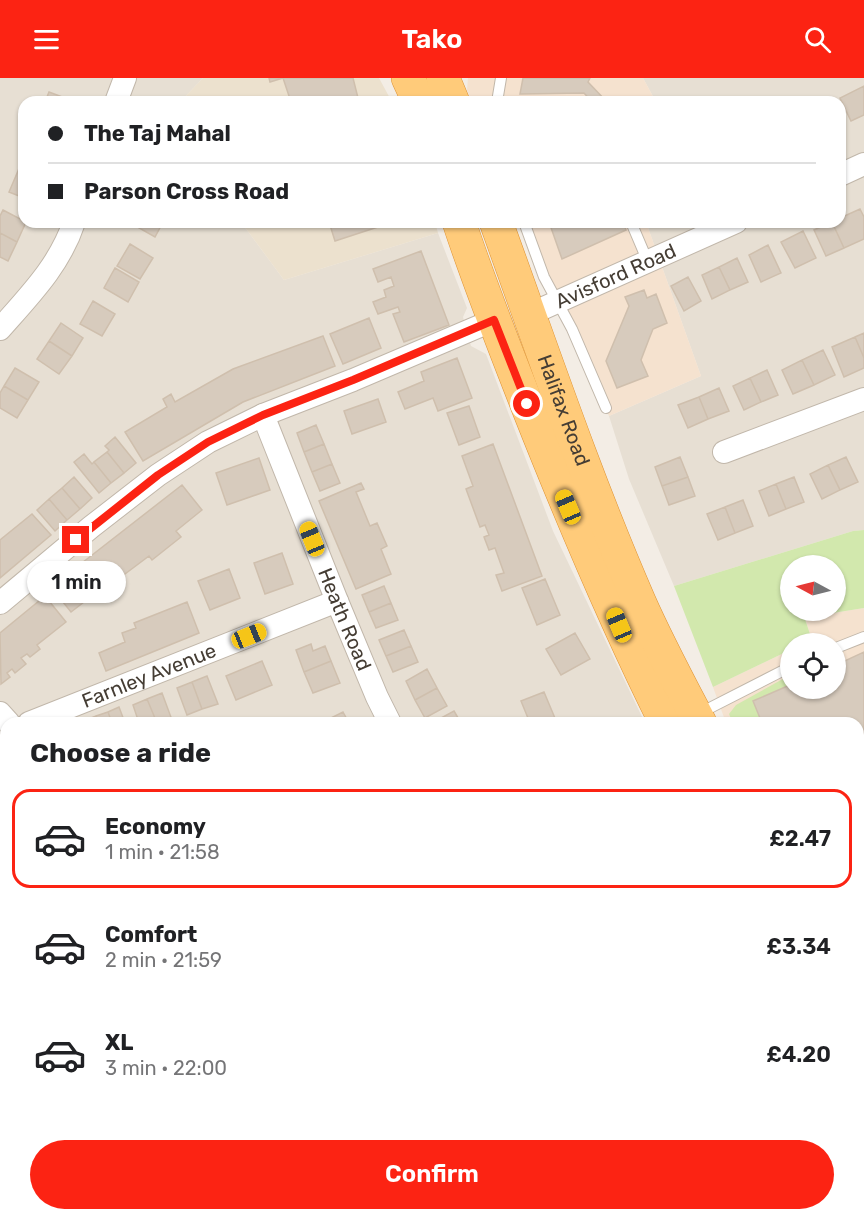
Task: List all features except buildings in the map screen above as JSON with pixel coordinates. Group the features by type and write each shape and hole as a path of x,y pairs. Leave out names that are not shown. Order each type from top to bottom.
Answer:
{"highway":[{"path":"408,78 416,96"},
{"path":"443,78 450,96"},
{"name":"Halifax Road","path":"461,228 494,320 564,499 627,646 685,717"},
{"name":"Halifax Road","path":"498,228 528,315 597,497 686,717"}],"street":[{"path":"118,96 125,78"},
{"path":"846,172 864,164"},
{"path":"0,329 57,261 71,228"},
{"name":"Avisford Road","path":"528,315 723,228"},
{"path":"0,603 158,475 208,442 263,415 494,320"},
{"path":"724,453 864,399"},
{"name":"Heath Road","path":"263,415 337,601 387,717"},
{"name":"Farnley Avenue","path":"44,717 337,601"}],"lane":[{"path":"498,96 501,78"},
{"name":"Halifax Road","path":"526,228 544,277 559,302 606,408"},
{"path":"634,228 648,262"},
{"path":"846,644 864,637"},
{"path":"693,717 780,672"}],"shaded area":[{"path":"0,78 203,78 186,96 18,96 18,228 245,228 284,280 438,233 467,308 463,317 471,346 486,354 553,531 642,717 0,717"},
{"path":"203,78 379,78 389,96 186,96"},
{"path":"468,78 643,78 653,96 470,96 467,90"},
{"path":"643,78 864,78 864,530 853,531 674,586 629,479 609,416 701,376 648,228 846,228 846,96 653,96"},
{"path":"245,228 437,228 438,233 284,280"},
{"path":"528,228 648,228 701,376 609,416"},
{"path":"864,608 864,717 724,717 713,687 780,655 780,699 846,699 846,633 810,633 806,621 846,621 846,611"}],"green space":[{"path":"864,530 864,608 846,611 846,555 780,555 780,621 806,621 810,633 780,633 780,655 713,687 674,586 853,531"},
{"path":"780,681 780,689 753,701 760,717 730,717 729,714 736,705"}],"route":[{"path":"76,540 158,475 208,442 263,415 353,380 494,320 527,404"}]}
